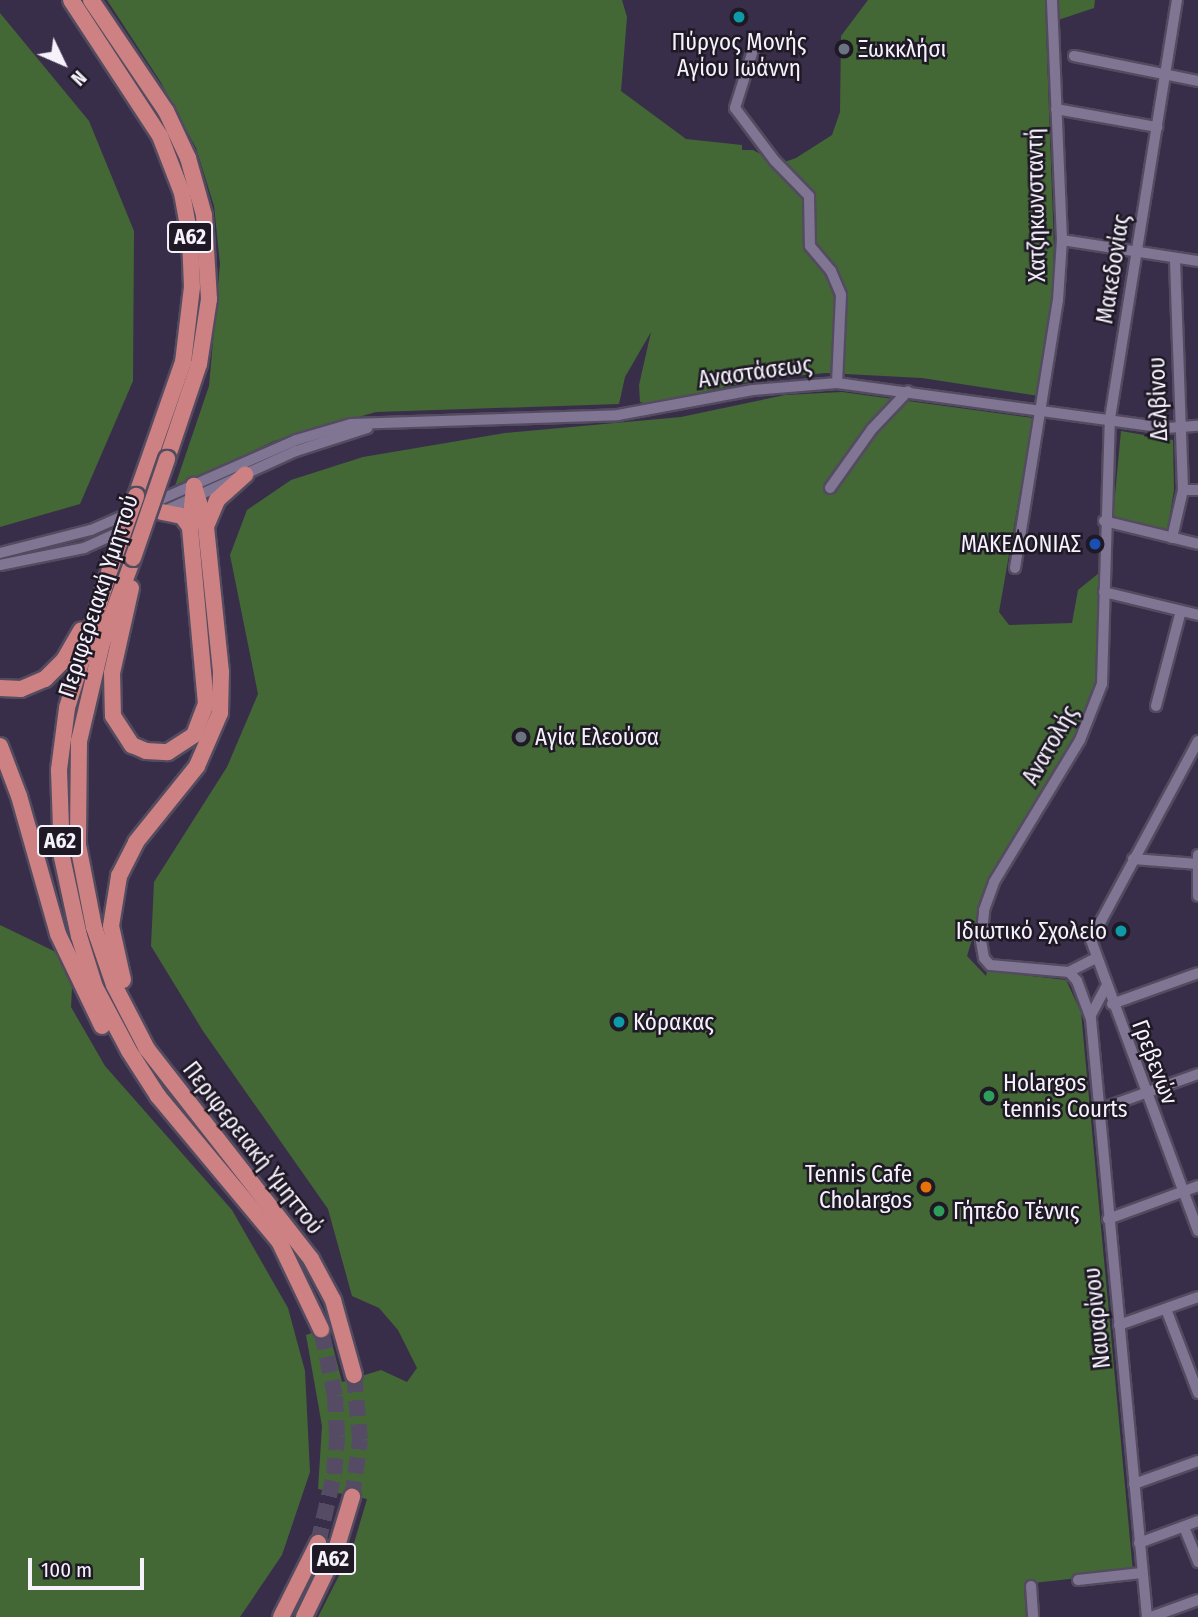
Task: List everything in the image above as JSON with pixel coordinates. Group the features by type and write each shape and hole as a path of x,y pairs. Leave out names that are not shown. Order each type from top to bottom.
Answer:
{"highway":[{"name":"Περιφερειακή Υμηττού","path":"91,0 166,111 188,158 204,215 209,267 199,364 132,558 84,711 77,818 82,872 103,956 147,1048 311,1259 333,1300 354,1376"},
{"name":"Περιφερειακή Υμηττού","path":"72,1 160,136 182,194 190,237 190,312 183,362 109,572 67,708 59,770 59,829 71,908 95,987 158,1096 279,1241 321,1329"},
{"path":"147,1048 117,961 112,908 126,860 197,766 220,713 221,672 198,527 217,500 245,475"},
{"path":"132,558 131,588 112,673 113,716 132,745 146,751 168,752 194,735 206,704 195,494"},
{"path":"162,512 176,513 198,527"},
{"path":"0,688 21,689 54,671 72,648 109,572"},
{"path":"0,746 22,805 55,925 82,988 122,1056 158,1096"},
{"name":"Α62","path":"304,1617 335,1553 352,1497"},
{"name":"Α62","path":"281,1617 318,1543"}],"street":[{"name":"Χατζηκωνσταντή","path":"1015,568 1058,300 1062,240 1052,0"},
{"name":"Μακεδονίας","path":"1110,418 1177,0"},
{"path":"754,47 734,108 775,161 809,196 810,246 831,271 841,295 837,383"},
{"path":"1074,56 1166,71 1198,80"},
{"path":"1055,108 1157,127"},
{"path":"1062,240 1198,261"},
{"name":"Δελβίνου","path":"1172,538 1183,490 1175,258"},
{"name":"Αναστάσεως","path":"401,422 618,415 764,388 837,383 1180,428 1198,426"},
{"path":"830,488 872,429 908,391"},
{"name":"Ανατολής","path":"1069,972 986,962 983,920 994,882 1096,708 1104,660 1104,521 1110,418"},
{"path":"0,553 92,530 195,494 351,432 401,422"},
{"path":"0,565 84,548 162,512 296,440 351,424 401,422"},
{"path":"1183,490 1198,490"},
{"path":"1104,521 1198,544"},
{"path":"1104,592 1198,615"},
{"path":"1156,706 1181,611"},
{"path":"1197,746 1133,859 1197,861 1198,896"},
{"name":"Γρεβενών","path":"1133,859 1092,937 1092,946 1144,1094 1198,1231"},
{"path":"1069,972 1084,968 1096,958"},
{"path":"1077,981 1093,970 1101,974"},
{"name":"Ναυαρίνου","path":"1069,972 1077,981 1091,1016 1139,1543 1149,1617"},
{"path":"1091,1016 1109,996 1198,973"},
{"path":"1098,1111 1198,1074"},
{"path":"1108,1219 1198,1186"},
{"path":"1118,1325 1198,1297"},
{"path":"1166,1309 1198,1393"},
{"path":"1134,1484 1198,1461"},
{"path":"1139,1543 1198,1521"},
{"path":"1184,1527 1198,1562"},
{"path":"1078,1580 1142,1573"},
{"path":"1031,1586 1033,1617"},
{"path":"1149,1617 1198,1600"}],"green space":[{"path":"107,0 622,0 627,17 621,91 686,139 742,145 742,150 753,150 779,164 796,158 832,135 840,112 841,36 868,0 1045,0 1054,247 1052,301 1039,396 922,378 826,373 762,379 647,404 640,402 639,385 651,332 625,377 619,404 376,412 274,441 174,489 209,386 220,264 214,206 196,148 160,81"},
{"path":"1057,0 1095,0 1094,8 1058,20"},
{"path":"0,13 89,121 134,231 133,381 80,504 0,527"},
{"path":"842,392 1033,418 999,612 1009,625 1072,623 1078,590 1099,573 1102,659 1095,702 1077,739 991,877 967,956 986,976 987,971 1066,980 1081,1012 1133,1572 1024,1584 1026,1617 318,1617 352,1550 367,1499 318,1489 322,1426 306,1335 328,1328 342,1382 381,1370 407,1382 417,1368 398,1330 379,1308 352,1296 328,1209 203,1031 151,946 154,882 227,767 258,694 230,555 247,510 291,480 363,457 505,433 681,417 785,395"},
{"path":"1121,431 1173,440 1174,490 1167,532 1113,517"},
{"path":"0,925 58,953 72,988 71,1007 105,1066 232,1210 288,1308 305,1371 310,1472 282,1555 240,1617 0,1617"}],"tunnel":[{"path":"318,1543 334,1474 337,1436 335,1396 321,1329"},
{"path":"352,1497 360,1440 354,1375"}],"place":[{"name":"Πύργος Μονής Αγίου Ιωάννη","path":"739,17"},
{"name":"Ξωκκλήσι","path":"844,49"},
{"name":"ΜΑΚΕΔΟΝΙΑΣ","path":"1095,544"},
{"name":"Αγία Ελεούσα","path":"521,737"},
{"name":"Ιδιωτικό Σχολείο","path":"1121,931"},
{"name":"Κόρακας","path":"619,1022"},
{"name":"Holargos tennis Courts","path":"989,1096"},
{"name":"Tennis Cafe Cholargos","path":"926,1187"},
{"name":"Γήπεδο Τέννις","path":"939,1211"}]}
